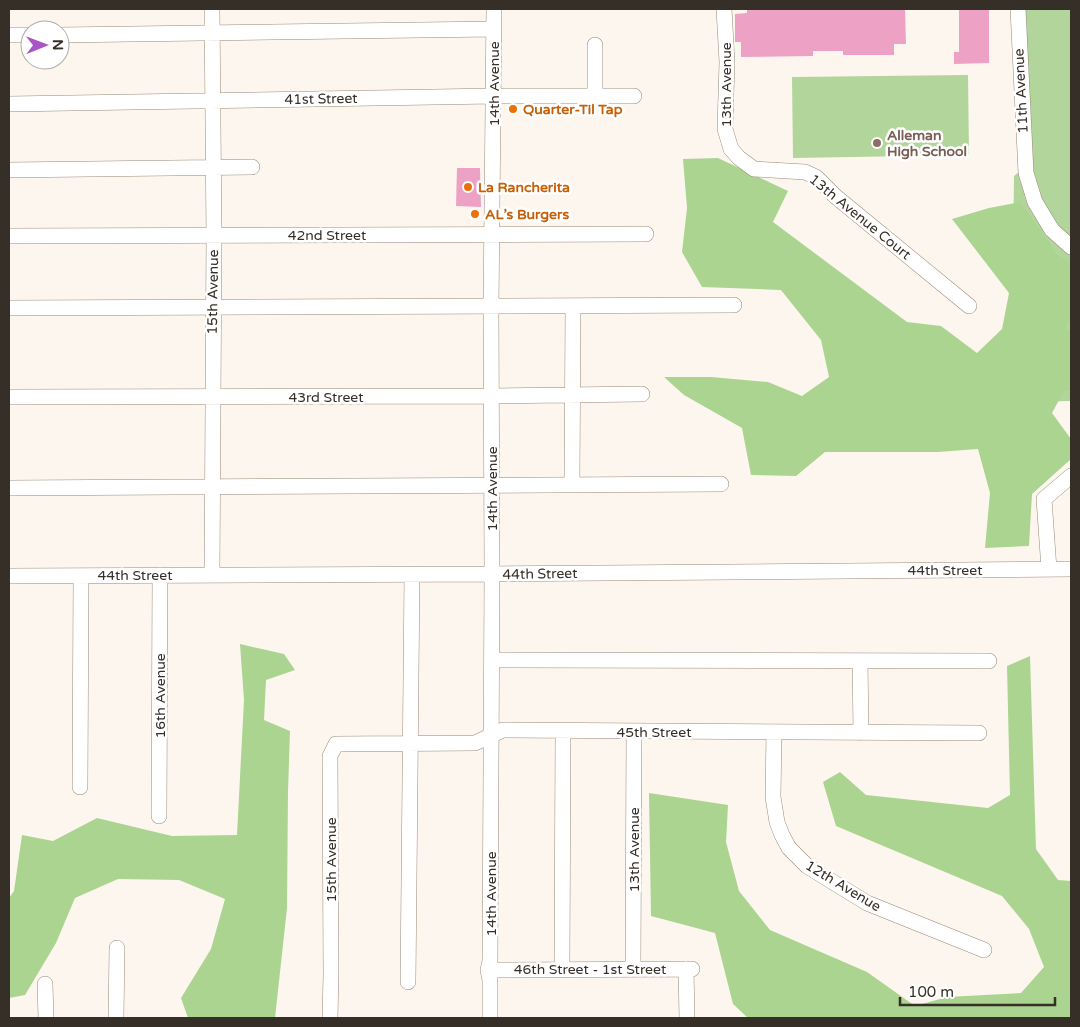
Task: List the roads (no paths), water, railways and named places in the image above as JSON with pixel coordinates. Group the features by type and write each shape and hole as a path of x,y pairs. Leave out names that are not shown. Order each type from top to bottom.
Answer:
{"street":[{"name":"15th Avenue","path":"212,9 214,236 212,306 212,575"},
{"name":"14th Avenue","path":"488,970 490,961 492,660 494,9"},
{"name":"13th Avenue","path":"724,9 726,62 725,129 731,149 739,158"},
{"name":"11th Avenue","path":"1018,9 1026,173 1039,209 1052,230 1071,247"},
{"path":"70,35 494,29"},
{"path":"595,45 595,96"},
{"name":"41st Street","path":"9,104 494,96 634,96"},
{"name":"13th Avenue Court","path":"739,158 754,169 812,174 834,196 969,306"},
{"path":"9,170 252,167"},
{"name":"42nd Street","path":"9,236 646,234"},
{"path":"9,308 734,305"},
{"path":"572,484 573,307"},
{"name":"43rd Street","path":"9,397 573,396 642,394"},
{"path":"1049,569 1044,499 1071,476"},
{"path":"9,488 721,484"},
{"name":"44th Street","path":"9,576 412,575 1071,568"},
{"path":"408,982 412,575"},
{"path":"80,787 81,576"},
{"name":"16th Avenue","path":"159,816 160,576"},
{"path":"492,660 989,661"},
{"path":"860,661 861,733"},
{"name":"45th Street","path":"334,746 340,743 475,743 503,730 979,733"},
{"path":"562,969 563,731"},
{"name":"13th Avenue","path":"633,969 634,732"},
{"name":"12th Avenue","path":"774,732 774,806 782,835 789,848 798,858 807,866 867,903 984,950"},
{"name":"15th Avenue","path":"330,1018 330,756 334,746"},
{"path":"116,1018 117,948"},
{"name":"46th Street - 1st Street","path":"488,970 689,969 687,1018"},
{"path":"488,970 490,980 490,1018"},
{"path":"45,984 46,1018"}],"place":[{"name":"Quarter-Til Tap","path":"513,109"},
{"name":"Alleman High School","path":"877,143"},
{"name":"La Rancherita","path":"468,187"},
{"name":"AL’s Burgers","path":"475,214"}]}
